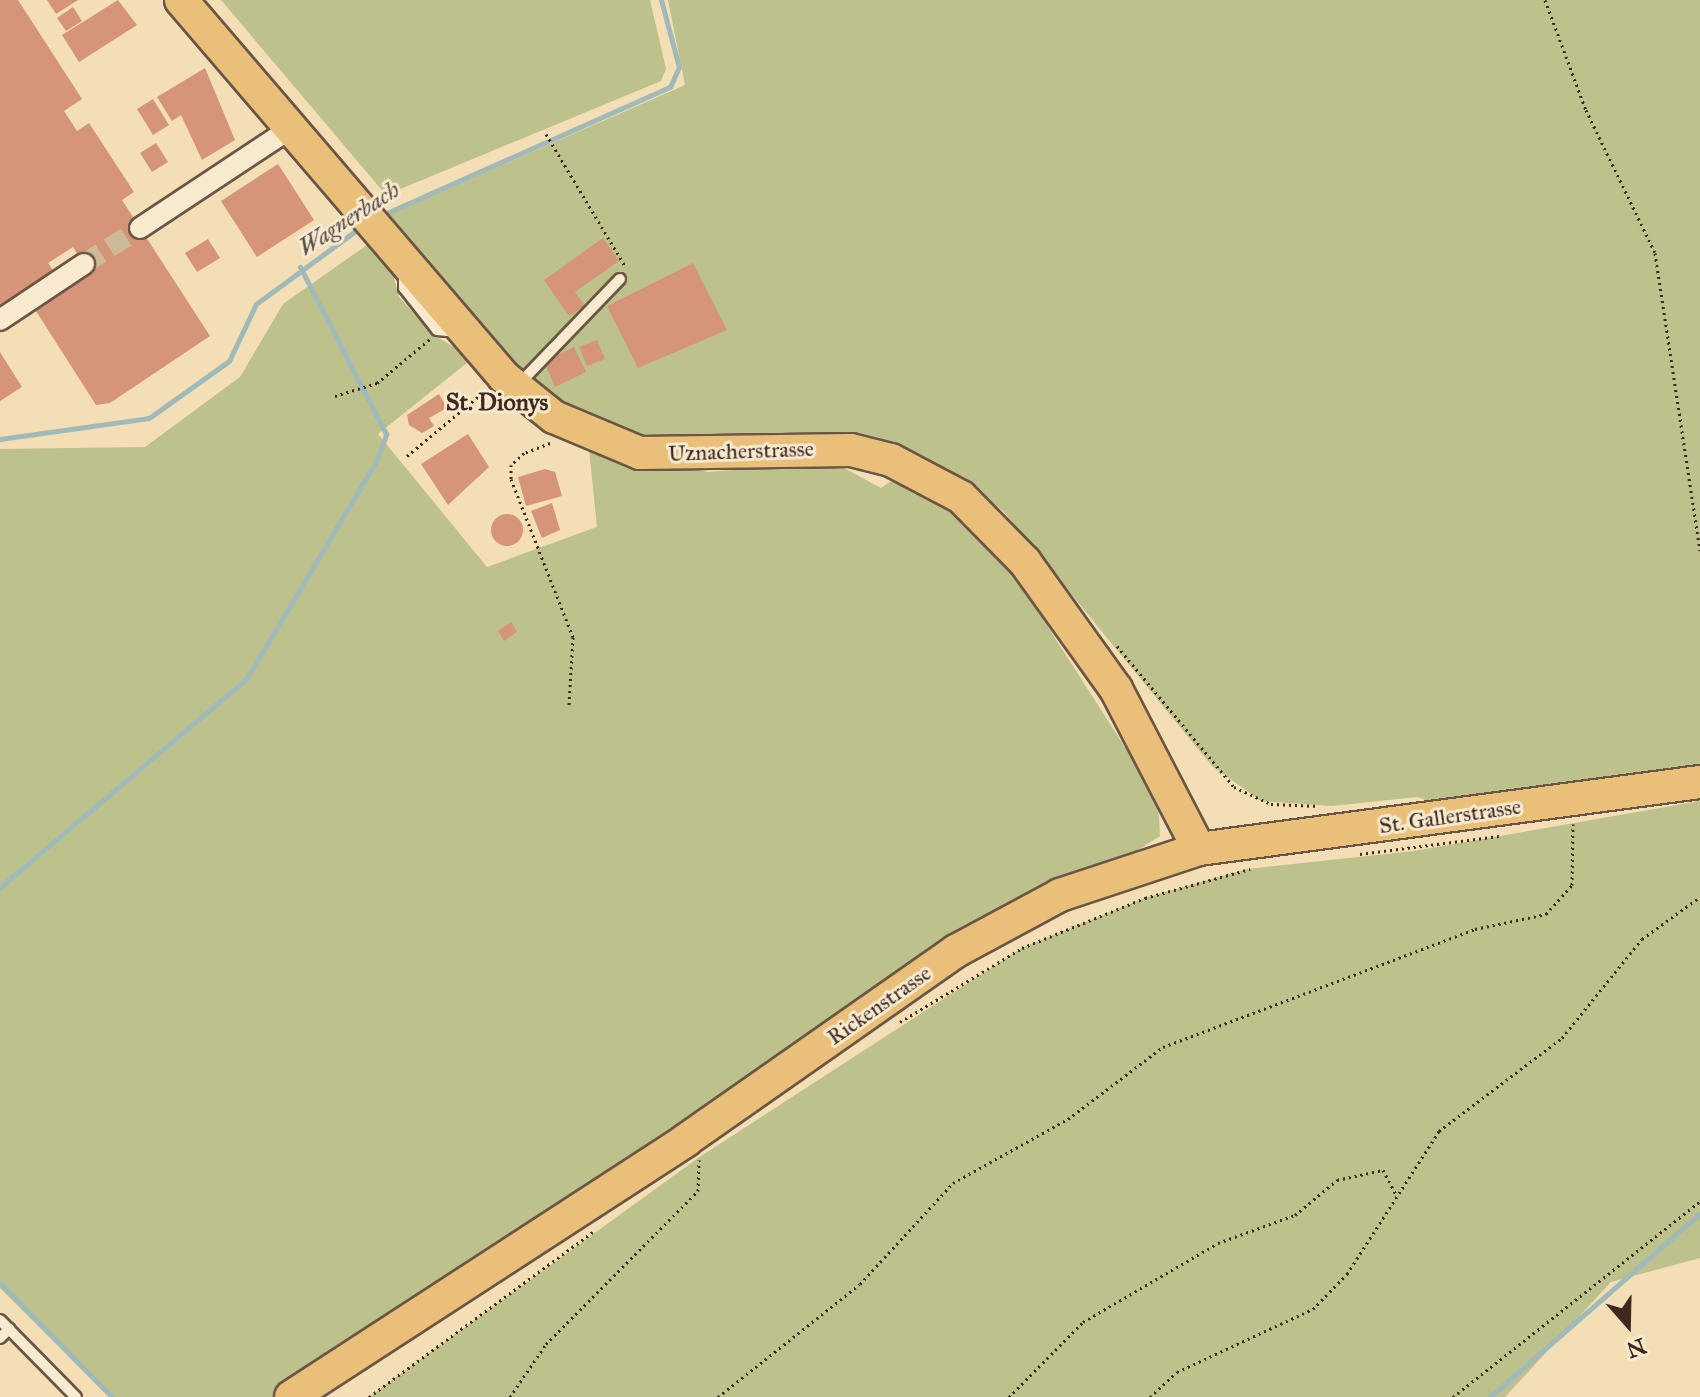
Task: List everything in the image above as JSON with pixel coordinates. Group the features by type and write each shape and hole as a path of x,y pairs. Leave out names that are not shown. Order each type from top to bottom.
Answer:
{"main road":[{"name":"Uznacherstrasse","path":"181,0 383,233 453,332 510,382 572,426 640,453 851,450 891,460 961,497 1025,562 1116,689 1199,849"},
{"name":"St. Gallerstrasse","path":"1199,849 1700,782"},
{"name":"Rickenstrasse","path":"323,1397 512,1268 695,1153 1018,915 1199,849"},
{"name":"Rickenstrasse","path":"291,1397 591,1218"}],"street":[{"path":"140,228 291,128"},
{"path":"0,320 84,264"}],"lane":[{"path":"510,382 620,279"},
{"path":"0,1320 76,1397"},
{"path":"0,1338 9,1329"}],"path":[{"path":"1545,0 1586,110 1655,253 1700,551"},
{"path":"546,134 615,244 627,270 620,279"},
{"path":"335,396 355,394 377,383 453,332"},
{"path":"407,456 510,382"},
{"path":"569,705 573,637 511,465 572,426"},
{"path":"1107,634 1234,787 1271,804 1332,806"},
{"path":"1562,823 1584,819"},
{"path":"718,1397 860,1284 953,1183 1068,1119 1163,1047 1475,929 1546,914 1572,885 1573,821"},
{"path":"1353,854 1508,834"},
{"path":"894,1027 1022,948 1145,898 1262,867"},
{"path":"1150,1397 1189,1365 1313,1309 1347,1274 1439,1131 1562,1038 1642,939 1700,897"},
{"path":"510,1397 546,1344 698,1191 695,1153"},
{"path":"1009,1397 1083,1322 1218,1243 1295,1215 1337,1180 1383,1170 1397,1196"},
{"path":"1453,1397 1700,1201"},
{"path":"369,1397 591,1218"}],"green space":[{"path":"221,0 650,0 666,69 661,81 386,195"},
{"path":"668,0 1700,0 1700,782 1436,803 1417,797 1332,806 1261,801 1212,766 1003,511 941,466 871,440 827,434 711,442 630,434 569,410 526,377 388,215 685,85"},
{"path":"374,240 387,251 399,297 435,336 473,358 378,434 487,567 597,527 589,449 708,472 833,462 881,488 897,477 986,530 1158,799 1160,836 273,1397 109,1397 0,1288 0,449 145,447 240,377 283,304"},
{"path":"1700,801 1700,1258 1611,1282 1505,1397 369,1397 698,1158 1022,948 1145,898 1247,869 1414,851"}],"building":[{"path":"0,0 18,0 82,99 64,111 77,131 89,123 134,192 122,200 210,336 110,403 96,405 34,308 84,264 73,247 48,263 55,273 0,309"},
{"path":"47,0 78,0 56,14"},
{"path":"118,0 137,25 79,62 62,35"},
{"path":"73,7 82,21 66,31 57,18"},
{"path":"205,68 235,140 202,160 181,115 172,121 157,97"},
{"path":"153,99 169,125 153,135 137,109"},
{"path":"156,143 168,162 152,172 140,153"},
{"path":"278,164 314,220 257,257 221,201"},
{"path":"603,238 619,261 575,292 585,306 569,316 544,280"},
{"path":"208,239 220,258 197,272 185,253"},
{"path":"693,263 727,330 638,368 607,306"},
{"path":"597,340 605,359 587,366 579,347"},
{"path":"574,347 586,372 555,387 544,361"},
{"path":"0,352 22,387 0,401"},
{"path":"439,394 447,408 429,418 434,426 422,433 409,425 407,415"},
{"path":"468,434 489,467 448,505 421,464"},
{"path":"545,469 555,472 562,496 526,506 518,477"},
{"path":"552,503 560,530 542,538 531,511"},
{"path":"507,514 519,518 523,530 519,542 507,546 495,542 491,530 495,518"},
{"path":"511,622 517,632 504,641 498,631"}],"waterway":[{"name":"Wagnerbach","path":"380,216 670,87 679,67 661,0"},
{"name":"Wagnerbach","path":"0,439 149,418 229,361 256,304 361,227"},
{"path":"0,887 247,678 376,462 386,434 300,267"},
{"path":"1490,1397 1700,1213"},
{"path":"0,1283 112,1397"}],"tunnel":[{"path":"84,264 140,228"}],"district":[{"name":"St. Dionys","path":"497,403"}]}
